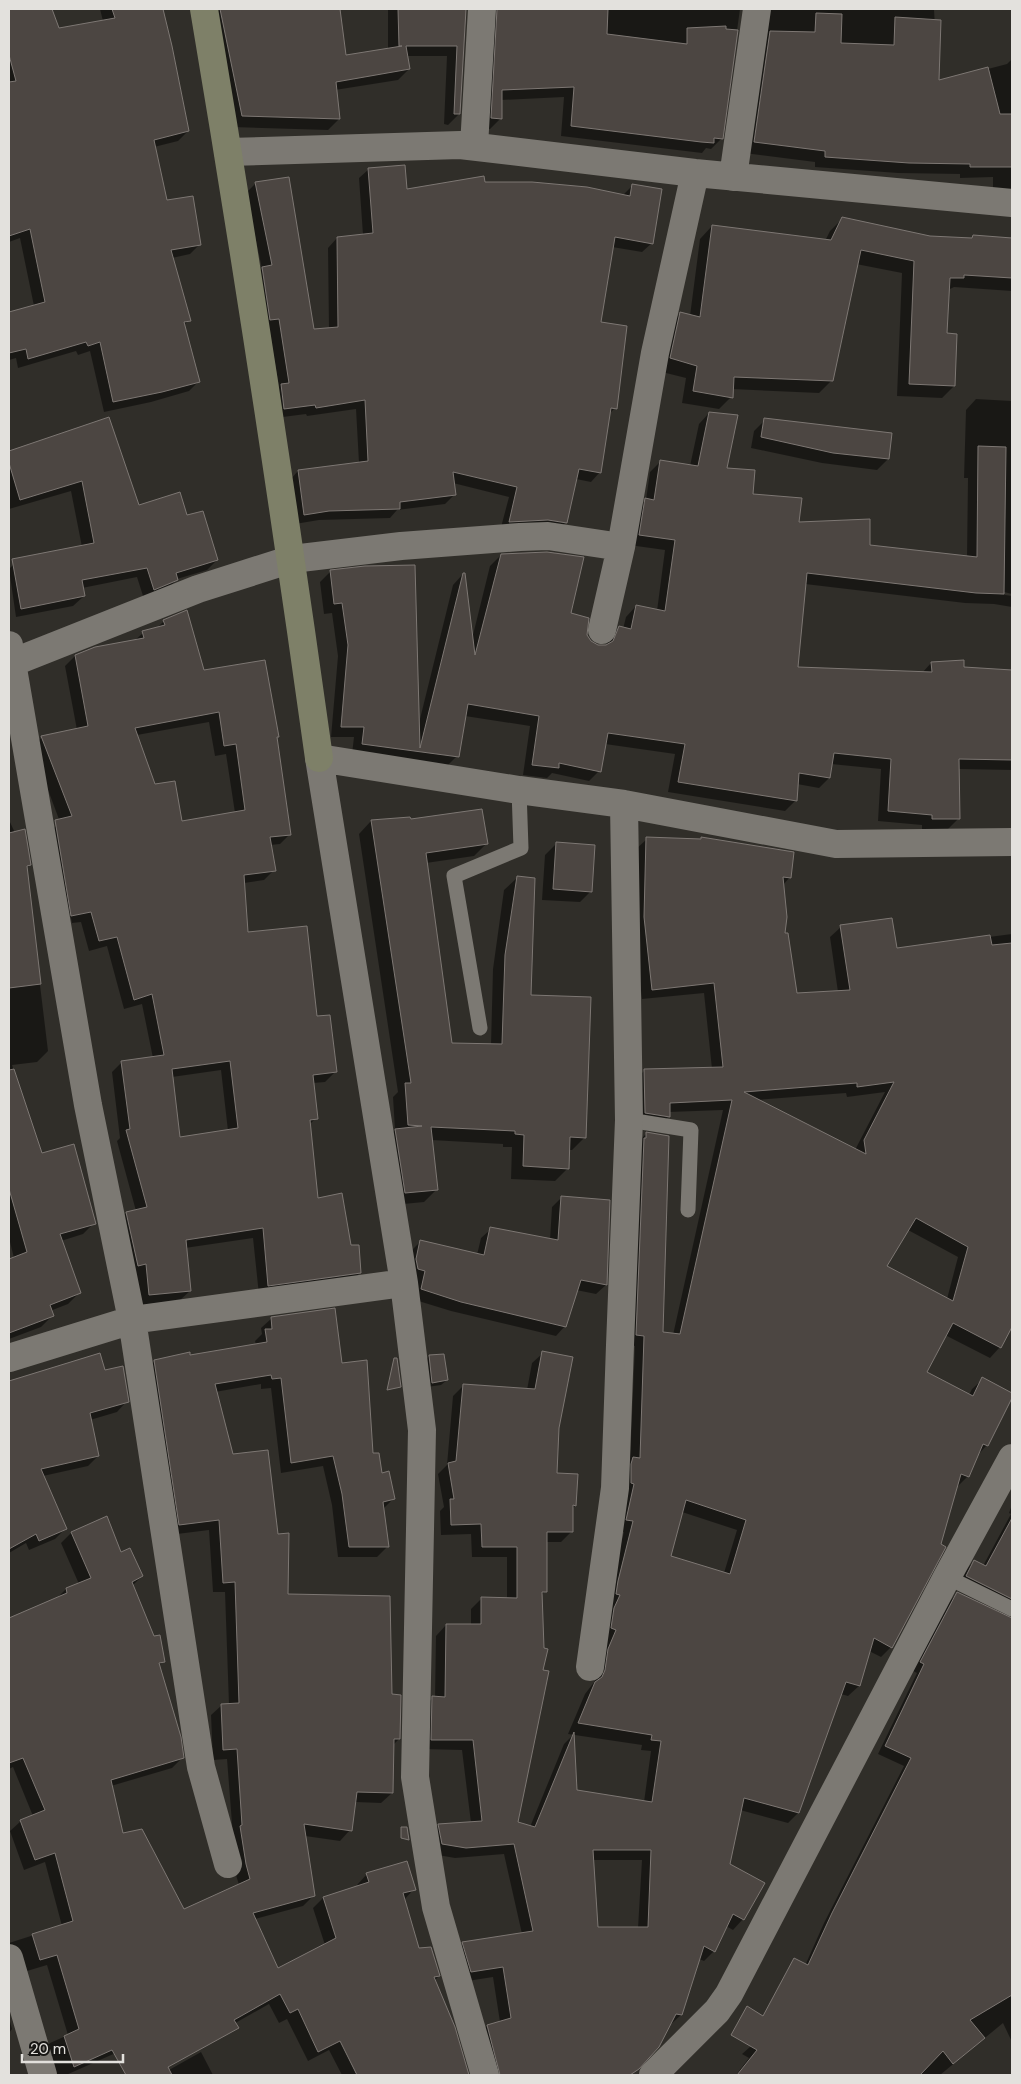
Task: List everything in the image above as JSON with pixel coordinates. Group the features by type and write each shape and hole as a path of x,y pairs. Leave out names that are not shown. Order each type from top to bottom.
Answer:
{"street":[{"path":"204,9 292,560 319,758 404,1283 422,1430 416,1777 436,1907 485,2075"},
{"path":"474,146 482,9"},
{"path":"732,176 757,9"},
{"path":"228,152 460,145 694,173 1012,203"},
{"path":"602,630 621,547 655,353 694,173"},
{"path":"228,1864 202,1767 132,1320 88,1104 10,657 198,589 292,560 401,546 520,537 548,536 621,547"},
{"path":"319,758 520,790 624,804 836,844 1012,842"},
{"path":"590,1667 614,1488 629,1120 624,804"},
{"path":"9,1358 132,1320 404,1283"},
{"path":"653,2075 717,2011 729,1994 947,1577 1012,1458"},
{"path":"9,1958 43,2075"}],"lane":[{"path":"480,1028 454,876 521,848 520,790"},
{"path":"629,1120 691,1130 688,1210"},
{"path":"947,1577 1012,1609"}],"building":[{"path":"9,9 52,9 59,28 115,18 112,9 163,9 189,131 154,140 167,200 193,196 201,245 171,250 191,321 184,322 200,382 113,402 100,342 88,346 86,342 28,359 26,349 9,353 9,312 45,302 30,229 9,236 9,82 16,81 9,55"},
{"path":"220,9 340,9 346,55 402,46 399,46 398,9 466,9 460,114 454,114 457,46 406,46 410,69 336,82 340,119 242,116"},
{"path":"497,9 608,9 607,34 687,44 687,28 726,26 726,29 738,30 723,139 714,138 714,143 701,142 571,126 574,87 502,90 502,119 491,118"},
{"path":"816,13 842,14 841,43 894,45 895,17 941,20 939,80 988,67 1000,114 1012,114 1012,167 970,167 970,164 909,163 825,157 825,151 754,142 770,31 815,32"},
{"path":"405,165 407,189 484,176 485,182 532,182 587,187 630,196 632,184 662,189 653,244 615,237 601,322 627,326 617,409 611,408 601,473 579,469 567,523 548,520 509,522 517,487 453,472 456,495 400,502 400,509 329,511 304,515 298,470 368,461 365,400 316,408 315,405 284,409 281,384 289,383 279,319 270,320 262,267 272,265 255,182 289,177 314,329 338,327 337,237 373,233 368,168"},
{"path":"842,217 930,236 972,238 973,235 1012,238 1012,278 964,275 964,278 950,278 947,333 957,334 955,386 909,384 914,261 861,250 833,381 734,377 733,398 693,391 697,366 670,358 680,312 700,317 712,225 831,240"},
{"path":"709,412 738,415 727,468 755,470 753,494 802,498 799,522 870,519 870,545 977,557 978,446 1006,447 1004,594 976,593 807,573 798,667 932,672 931,662 964,660 964,667 1012,670 1012,760 959,759 960,819 932,819 932,815 888,811 891,759 834,753 830,778 799,773 797,801 678,782 685,744 608,733 601,772 559,763 559,768 532,765 539,716 468,704 459,757 362,744 364,727 341,727 348,645 342,603 334,604 330,570 365,566 415,565 420,748 463,573 465,573 475,655 501,554 547,552 584,557 571,613 589,618 587,635 591,641 598,645 606,645 613,641 619,626 631,629 636,605 665,611 675,540 639,535 645,498 654,500 660,460 698,466"},
{"path":"109,417 139,505 180,492 187,515 203,511 218,560 176,573 178,580 154,590 147,568 82,580 85,596 21,609 12,559 94,543 82,481 20,500 9,463 9,451"},
{"path":"764,418 892,433 889,459 833,453 761,437"},
{"path":"187,610 204,670 265,660 279,737 277,737 291,835 270,837 276,871 244,875 248,932 307,926 317,1016 330,1015 337,1072 313,1075 318,1119 310,1120 318,1198 342,1193 351,1245 359,1245 361,1273 268,1286 263,1228 186,1240 191,1291 149,1295 146,1264 138,1266 126,1212 147,1207 126,1130 130,1129 121,1061 164,1055 152,994 134,1000 117,937 99,941 91,912 71,916 55,820 72,816 41,736 88,726 75,655 95,647 144,638 142,631 165,625 163,620","holes":["219,712 224,746 236,744 245,810 182,821 175,781 155,784 135,728","230,1061 238,1128 180,1137 172,1069"]},
{"path":"482,809 488,844 426,853 452,1043 502,1044 505,955 517,876 535,878 531,995 591,997 586,1138 570,1137 569,1169 523,1166 524,1135 515,1134 515,1131 431,1127 438,1190 405,1193 395,1129 422,1126 408,1125 405,1083 411,1083 371,820 410,817 411,819"},
{"path":"25,829 31,865 27,866 41,984 9,988 9,833"},
{"path":"646,837 701,839 701,837 794,852 791,878 783,877 787,917 785,933 788,933 797,993 850,990 840,925 892,918 897,948 990,935 992,945 1012,943 1012,1327 1001,1348 953,1323 927,1372 973,1396 982,1377 1012,1393 1012,1398 988,1446 983,1444 969,1477 961,1474 941,1544 946,1547 892,1648 874,1638 860,1686 846,1682 799,1813 744,1798 730,1864 765,1883 744,1920 733,1914 715,1952 704,1946 682,2015 676,2014 659,2047 639,2069 630,2075 500,2075 487,2025 511,2018 503,1967 471,1972 462,1942 533,1931 514,1844 466,1848 442,1844 438,1824 482,1821 473,1740 431,1740 432,1696 445,1697 446,1624 481,1624 481,1597 517,1598 517,1547 482,1547 481,1524 451,1525 450,1499 454,1499 448,1463 456,1461 463,1384 535,1389 542,1351 573,1357 559,1428 557,1473 578,1474 576,1506 573,1505 573,1532 547,1532 547,1592 542,1592 544,1648 548,1649 543,1670 549,1671 518,1822 535,1827 574,1732 577,1790 652,1802 661,1741 651,1740 652,1735 578,1723 595,1682 602,1677 605,1670 608,1649 616,1630 611,1628 614,1608 620,1595 616,1594 618,1581 633,1521 626,1520 634,1484 631,1483 631,1464 633,1457 640,1458 644,1336 636,1335 644,1138 646,1138 646,1132 669,1136 663,1332 680,1334 732,1100 670,1103 670,1117 645,1113 644,1069 723,1067 714,983 652,990 644,917","holes":["894,1082 864,1140 866,1154 744,1092 857,1083 857,1087","916,1218 968,1247 953,1301 887,1266","686,1500 746,1520 730,1574 671,1556","593,1850 651,1850 648,1927 598,1927"]},
{"path":"556,842 595,845 592,892 553,889"},
{"path":"14,1069 42,1153 74,1144 96,1224 60,1234 81,1293 50,1305 54,1316 9,1333 9,1259 27,1252 9,1189 9,1070"},
{"path":"561,1196 610,1200 607,1285 581,1280 566,1327 461,1302 421,1289 425,1271 418,1269 416,1259 420,1240 484,1255 490,1227 558,1240"},
{"path":"335,1308 342,1363 367,1360 373,1453 379,1453 382,1473 389,1471 395,1499 383,1502 389,1547 349,1547 342,1494 333,1456 291,1463 281,1378 272,1379 271,1375 215,1384 233,1454 268,1450 278,1534 289,1533 288,1594 390,1596 392,1694 401,1695 400,1739 394,1739 393,1793 357,1792 352,1831 304,1824 315,1896 253,1913 278,1968 336,1938 323,1897 369,1882 366,1873 407,1861 416,1890 403,1893 419,1948 431,1947 440,1976 434,1977 455,2027 469,2075 357,2075 340,2041 318,2052 298,2009 290,2013 280,1994 234,2020 239,2028 168,2067 172,2075 126,2075 112,2050 74,2067 64,2036 79,2029 57,1955 40,1960 32,1934 73,1921 55,1853 35,1860 20,1820 45,1810 23,1758 9,1763 9,1618 67,1593 66,1588 91,1578 71,1532 107,1516 121,1552 130,1548 143,1576 132,1582 154,1636 160,1635 165,1662 159,1663 181,1737 184,1758 111,1780 123,1833 142,1829 184,1909 250,1879 240,1826 242,1825 237,1749 223,1750 221,1704 239,1703 235,1582 223,1583 219,1520 179,1525 154,1360 190,1352 190,1355 267,1342 265,1329 272,1329 271,1317"},
{"path":"100,1353 105,1370 123,1366 129,1402 90,1413 99,1456 41,1469 67,1529 39,1541 36,1534 9,1549 9,1381"},
{"path":"444,1354 448,1380 432,1383 429,1355"},
{"path":"394,1358 397,1358 401,1387 387,1390"},
{"path":"1012,1518 1012,1599 966,1576 974,1560 986,1566"},
{"path":"957,1592 1012,1618 1012,1995 970,2020 985,2038 953,2064 943,2051 920,2075 737,2075 757,2050 731,2035 747,2006 763,2016 794,1958 808,1965 832,1913 911,1758 885,1746 924,1664 920,1662"},
{"path":"401,1827 407,1827 409,1840 401,1838"}]}
